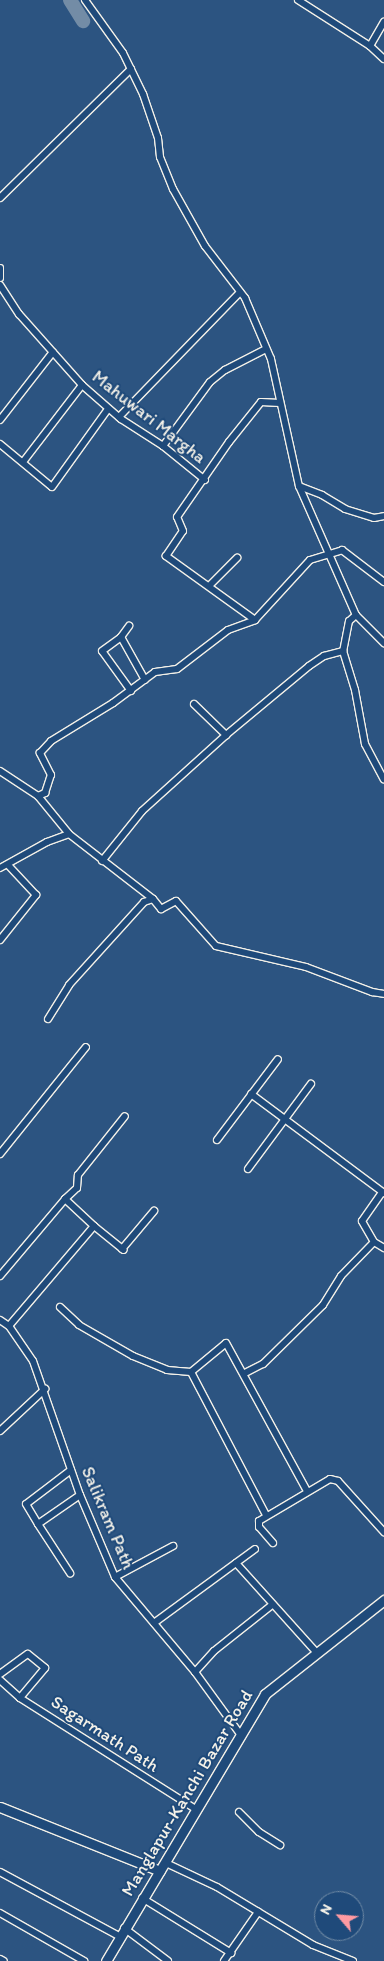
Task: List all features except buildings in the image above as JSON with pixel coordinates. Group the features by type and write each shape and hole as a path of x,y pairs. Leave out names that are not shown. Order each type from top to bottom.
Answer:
{"street":[{"path":"85,0 131,69 158,138 160,158 173,189 205,246 240,292 266,349 298,486 326,554 356,615 384,643"},
{"path":"298,0 370,46 384,59"},
{"path":"370,46 384,22"},
{"path":"0,198 131,69"},
{"path":"0,268 0,278"},
{"name":"Mahuwari Margha","path":"0,285 13,306 82,385 108,409 163,446 204,480"},
{"path":"119,417 240,292"},
{"path":"163,446 210,382 225,370 266,349"},
{"path":"0,420 52,352"},
{"path":"23,462 82,385"},
{"path":"255,620 166,556 183,530 177,517 256,407 261,402 280,403"},
{"path":"0,444 52,487 108,409"},
{"path":"298,486 322,495 345,510 374,518 384,516"},
{"path":"38,796 45,793 51,775 40,753 51,741 131,690 155,672 177,669 228,630 255,620 310,560 342,550 384,582"},
{"path":"209,586 237,558"},
{"path":"356,615 349,622 343,651 355,690 365,744 384,780"},
{"path":"129,626 121,637 102,651 131,690"},
{"path":"121,637 145,680"},
{"path":"102,860 142,811 226,735 309,666 324,656 343,651"},
{"path":"194,704 226,735"},
{"path":"0,771 38,796 69,834 153,898 161,909 176,901 216,946 306,967 372,992 384,994"},
{"path":"0,868 8,866 47,842 69,834"},
{"path":"0,940 36,896 8,866"},
{"path":"48,1019 69,986 144,902 153,898"},
{"path":"0,1154 86,1047"},
{"path":"217,1140 278,1059"},
{"path":"248,1169 311,1084"},
{"path":"251,1094 383,1193 362,1221 374,1242 384,1248"},
{"path":"0,1276 65,1199 77,1188 78,1175 125,1116"},
{"path":"65,1199 124,1250 154,1211"},
{"path":"9,1326 94,1226"},
{"path":"245,1373 263,1364 323,1305 341,1276 374,1242"},
{"path":"60,1307 79,1325 133,1356 166,1370 191,1372 226,1343 245,1373 307,1490"},
{"name":"Salikram Path","path":"0,1320 9,1326 33,1361 45,1389 80,1495 115,1577 195,1672 240,1734"},
{"path":"191,1372 266,1515"},
{"path":"0,1431 45,1389"},
{"path":"70,1573 26,1502 71,1470"},
{"path":"274,1543 259,1527 259,1521 307,1490 330,1479 338,1481 384,1532"},
{"path":"38,1524 80,1495"},
{"path":"115,1577 173,1546"},
{"path":"154,1623 255,1549"},
{"path":"236,1563 316,1652"},
{"name":"Manglapur-Kanchi Bazar Road","path":"106,1961 142,1898 166,1863 240,1734 269,1690 384,1600"},
{"path":"195,1672 214,1651 273,1604"},
{"path":"0,1674 28,1654 45,1668 20,1698"},
{"name":"Sagarmath Path","path":"0,1680 20,1698 197,1810"},
{"path":"0,1807 160,1871"},
{"path":"240,1812 262,1834 280,1845"},
{"path":"166,1863 258,1912 313,1945 353,1961"},
{"path":"0,1872 119,1936"},
{"path":"142,1898 231,1953"},
{"path":"224,1961 258,1912"},
{"path":"0,1914 84,1961"},
{"path":"124,1928 168,1961"},
{"path":"0,1959 4,1961"}],"waterway":[{"path":"70,0 83,21"}]}
